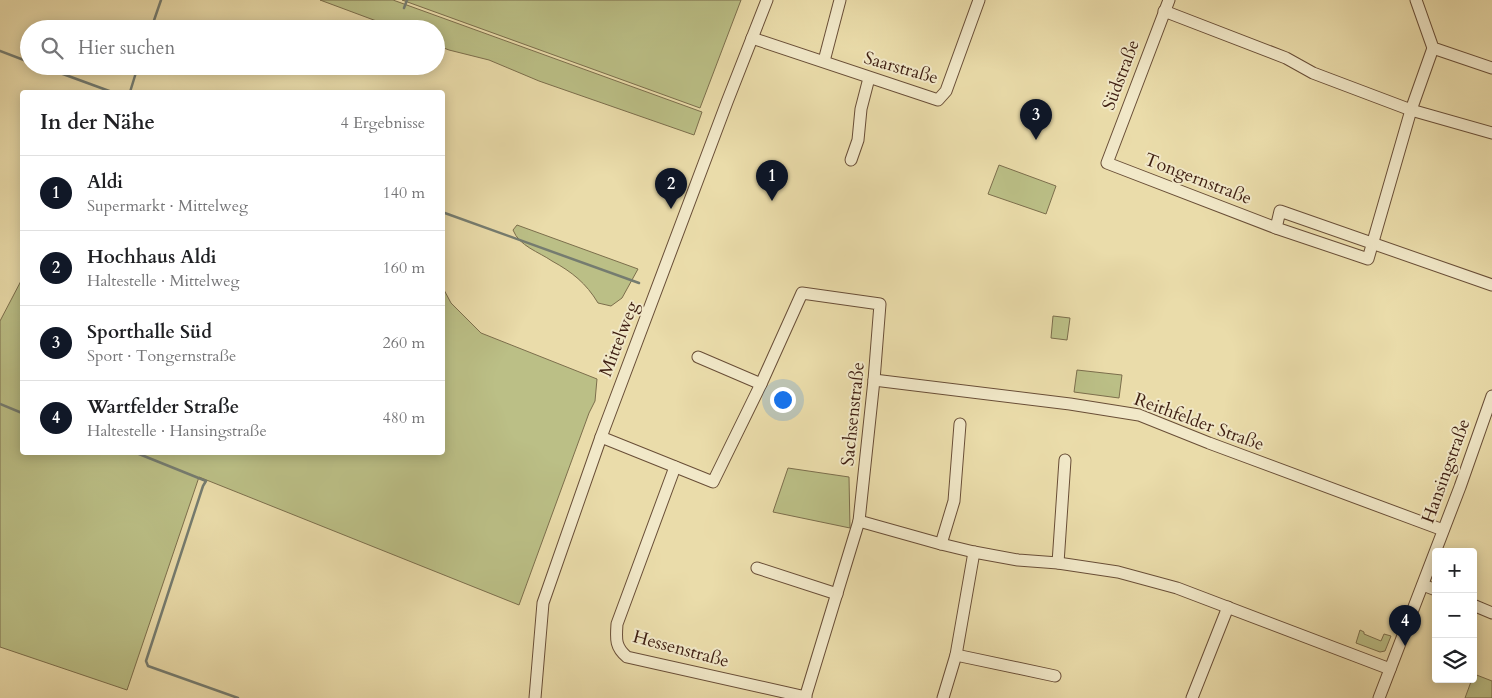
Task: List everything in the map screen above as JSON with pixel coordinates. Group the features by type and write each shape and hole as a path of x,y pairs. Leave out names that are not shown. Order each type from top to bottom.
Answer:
{"street":[{"name":"Mittelweg","path":"535,698 543,603 601,437 767,0"},
{"path":"824,61 840,0"},
{"name":"Saarstraße","path":"752,38 938,100 946,91 979,0"},
{"path":"1372,243 1411,110 1433,48 1416,0"},
{"path":"1166,6 1286,58 1313,73 1411,110 1492,133"},
{"name":"Südstraße","path":"1107,163 1166,6"},
{"path":"1433,48 1492,68"},
{"path":"851,160 858,140 861,109 869,78"},
{"name":"Tongernstraße","path":"1107,163 1276,228 1368,259 1372,243"},
{"path":"1276,228 1280,211 1492,286"},
{"name":"Sachsenstraße","path":"601,437 713,482 761,384 802,292 880,304 859,521 806,698"},
{"path":"698,357 761,384"},
{"name":"Reithfelder Straße","path":"874,380 1070,404 1139,415 1443,530"},
{"name":"Hansingstraße","path":"1380,698 1492,396"},
{"path":"941,544 954,501 960,424"},
{"path":"1058,563 1065,460"},
{"name":"Hessenstraße","path":"675,467 617,624 616,637 619,650 627,657 806,698"},
{"path":"859,521 974,552 1018,560 1058,563 1118,572 1177,588 1390,669"},
{"path":"942,698 956,655 974,552"},
{"path":"757,568 837,594"},
{"path":"1423,585 1432,588"},
{"path":"1192,698 1228,607"},
{"path":"1477,607 1492,613"},
{"path":"956,655 1055,676"}],"green space":[{"path":"320,0 393,0 702,112 694,135 539,81 489,60 445,48 445,20 374,20"},
{"path":"402,0 741,0 700,108"},
{"path":"999,165 1056,186 1046,214 988,194"},
{"path":"517,225 638,269 622,298 611,306 598,303 589,290 572,274 520,240 513,230"},
{"path":"20,283 20,455 445,455 445,292 451,303 481,333 597,379 595,401 519,605 199,477 127,690 0,647 0,321"},
{"path":"1053,316 1070,318 1067,340 1051,338"},
{"path":"1077,370 1122,375 1119,398 1074,392"},
{"path":"788,468 849,477 850,528 773,512"},
{"path":"1360,630 1364,634 1381,641 1384,634 1391,636 1385,651 1380,652 1356,643"},
{"path":"1477,675 1492,681 1492,698 1465,698 1471,683 1477,683"}],"waterway":[{"path":"154,20 161,0"},
{"path":"404,8 407,0"},
{"path":"0,51 20,59"},
{"path":"66,75 107,90"},
{"path":"131,90 135,75"},
{"path":"445,213 639,283"},
{"path":"0,404 20,412"},
{"path":"141,455 206,481 146,661 148,666 238,698"}],"place":[{"name":"Sporthalle Süd","path":"1036,140"},
{"name":"Aldi","path":"772,201"},
{"name":"Hochhaus Aldi","path":"671,209"},
{"name":"Wartfelder Straße","path":"1405,646"}]}
